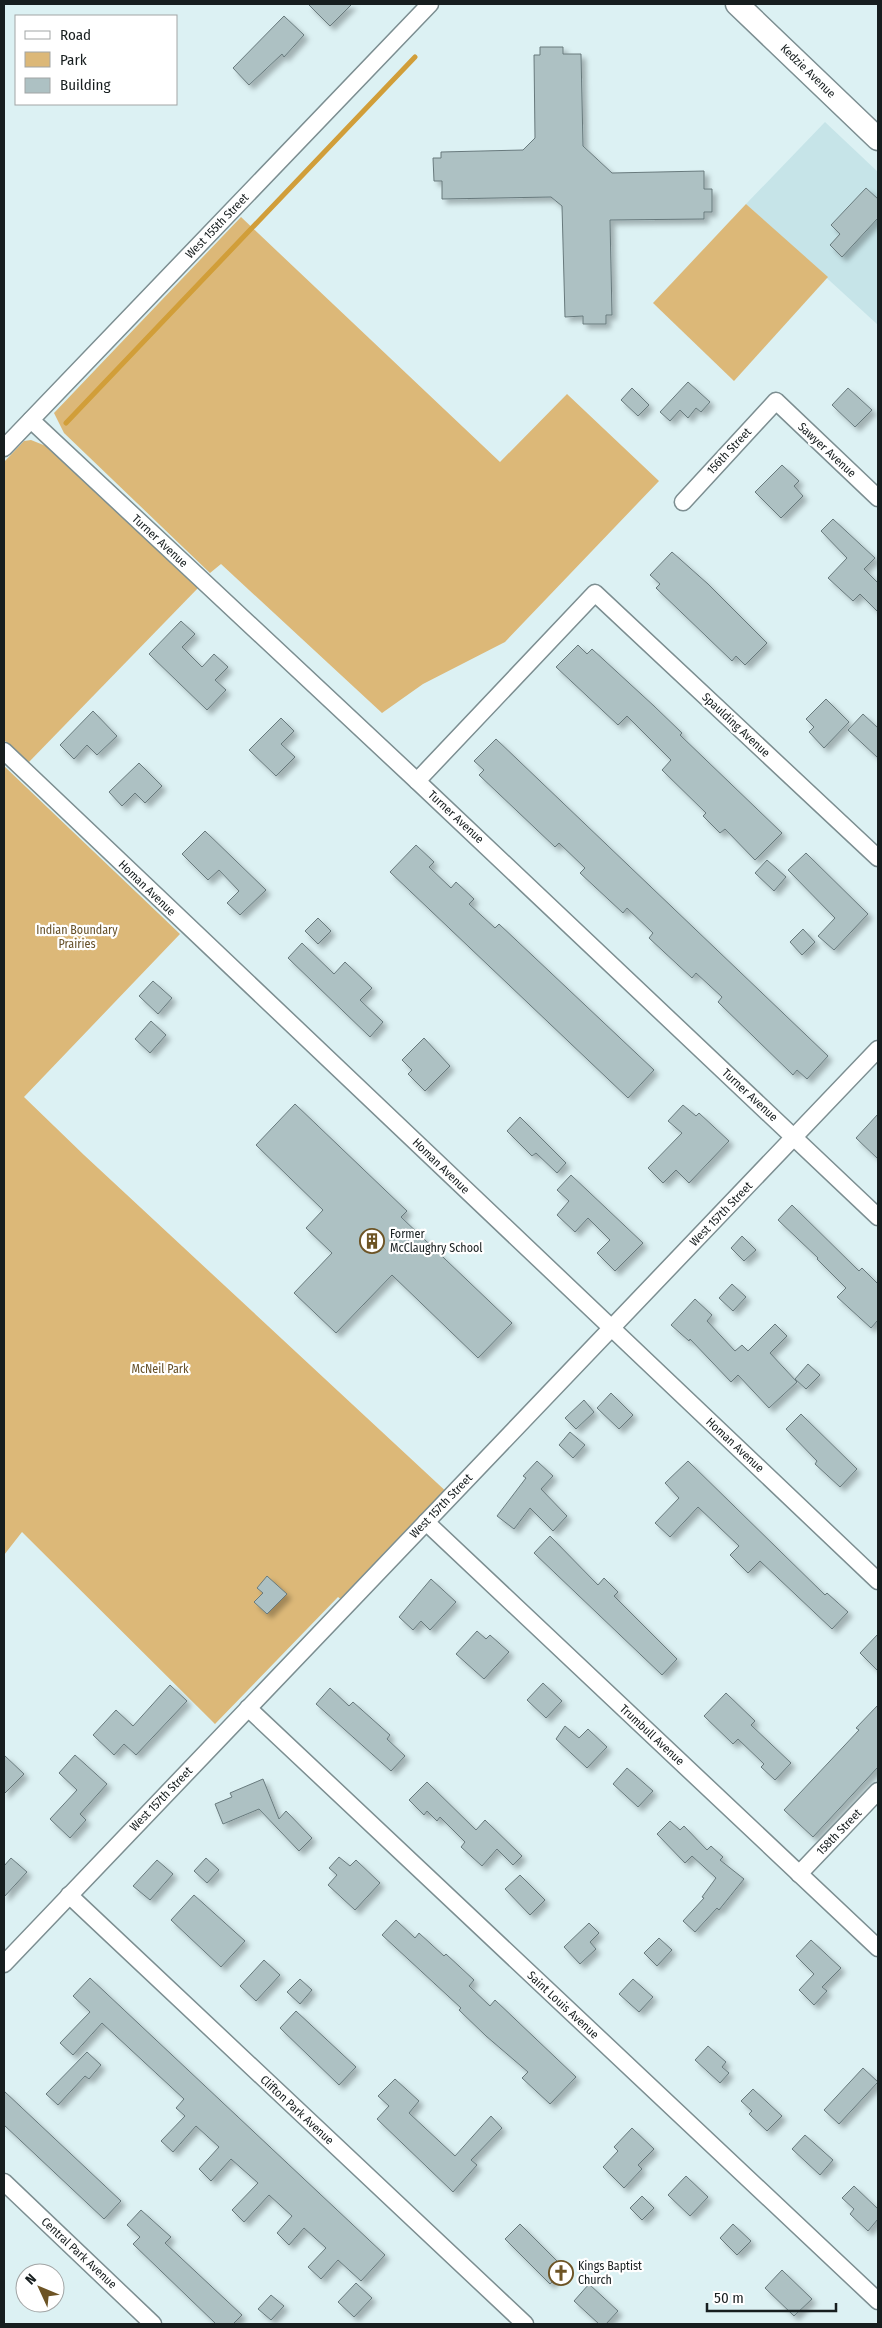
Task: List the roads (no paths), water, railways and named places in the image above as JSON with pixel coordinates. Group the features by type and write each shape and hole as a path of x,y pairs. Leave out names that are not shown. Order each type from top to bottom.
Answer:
{"main road":[{"name":"Kedzie Avenue","path":"737,4 878,139"}],"street":[{"name":"West 155th Street","path":"4,448 430,4"},
{"name":"Sawyer Avenue","path":"776,401 878,498"},
{"name":"156th Street","path":"682,502 776,401"},
{"name":"Turner Avenue","path":"30,420 417,781 878,1217"},
{"name":"Spaulding Avenue","path":"417,781 595,593 878,858"},
{"name":"Homan Avenue","path":"4,751 878,1581"},
{"name":"West 157th Street","path":"4,1964 878,1049"},
{"name":"Trumbull Avenue","path":"426,1522 878,1948"},
{"name":"Saint Louis Avenue","path":"248,1708 878,2302"},
{"name":"158th Street","path":"799,1874 878,1791"},
{"name":"Clifton Park Avenue","path":"70,1895 525,2324"},
{"name":"Central Park Avenue","path":"4,2182 153,2324"}],"waterway":[{"path":"66,423 415,57"}],"place":[{"name":"Former McClaughry School","path":"372,1241"},
{"name":"Kings Baptist Church","path":"561,2273"}],"park label":[{"name":"Indian Boundary Prairies","path":"77,937"},
{"name":"McNeil Park","path":"160,1369"}]}
